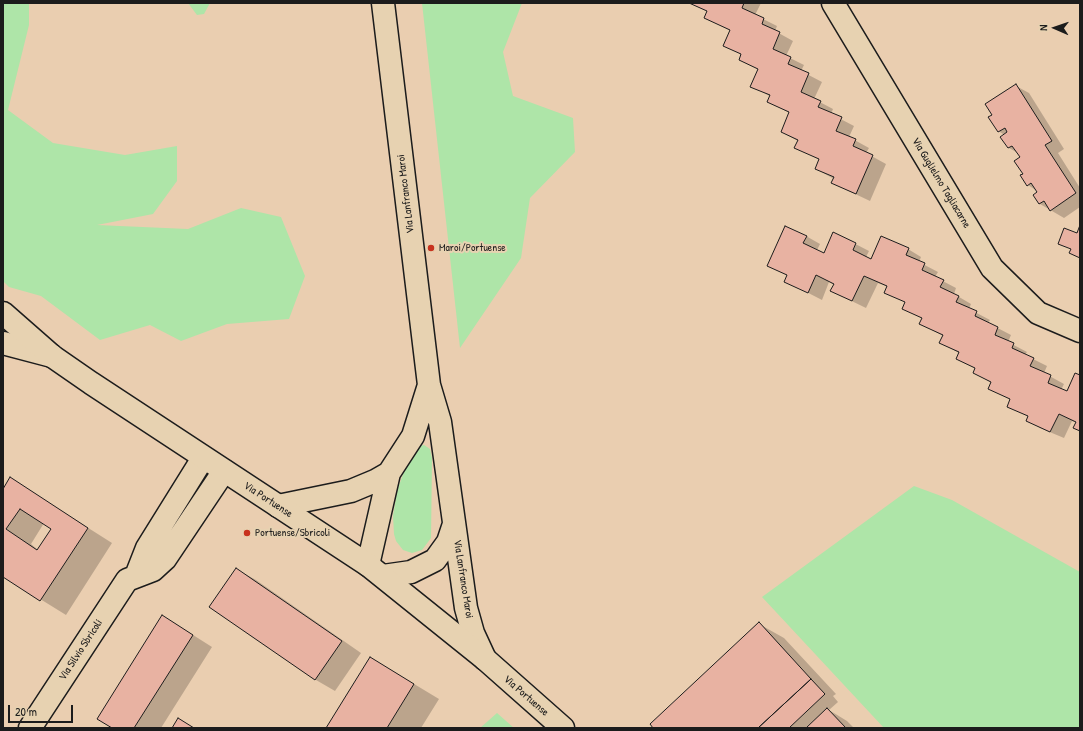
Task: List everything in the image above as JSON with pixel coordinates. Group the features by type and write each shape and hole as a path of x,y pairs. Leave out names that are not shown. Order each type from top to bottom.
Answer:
{"street":[{"name":"Via Lanfranco Maroi","path":"383,3 429,385 440,422 468,621 485,659"},
{"name":"Via Guglielmo Tagliacarne","path":"832,3 992,268 1038,312 1080,331"},
{"name":"Via Portuense","path":"3,313 52,356 224,472 375,571 485,659 563,728"},
{"path":"3,343 52,356"},
{"name":"Via Lanfranco Maroi","path":"429,385 413,436 389,473 375,571 411,572 435,560 448,542 455,520"},
{"path":"136,576 146,548 203,458"},
{"name":"Via Silvio Sbricoli","path":"30,728 126,580 153,570 165,559 224,472"},
{"name":"Via Lanfranco Maroi","path":"278,506 351,490 376,481 389,473"}],"green space":[{"path":"3,3 29,3 29,25 8,110 53,143 125,155 177,146 177,181 153,214 97,225 188,229 241,208 281,217 305,276 289,319 227,324 181,341 150,325 100,340 41,296 9,287 3,281"},
{"path":"188,3 210,3 204,14 197,15"},
{"path":"422,3 522,3 503,52 513,96 573,118 575,152 530,198 521,258 460,348"},
{"path":"424,445 430,449 432,458 431,538 422,550 412,553 403,550 396,541 393,516 397,491 406,466 419,446"},
{"path":"914,486 952,500 1080,572 1080,728 884,728 762,597"},
{"path":"497,713 514,728 480,728"}],"building":[{"path":"689,3 744,3 742,8 764,18 762,24 780,32 773,49 791,57 788,64 809,73 801,92 821,101 818,107 842,117 836,131 856,139 853,146 873,155 856,194 831,183 834,177 815,169 819,159 794,148 798,140 781,132 789,112 767,102 770,95 750,87 758,69 739,60 741,54 723,46 730,30 704,18 707,11"},
{"path":"1016,84 1052,141 1045,145 1076,193 1050,211 1044,201 1039,204 1033,195 1037,192 1031,183 1027,186 1020,175 1023,174 1014,161 1020,157 1012,146 1008,148 1000,137 1007,132 1005,128 998,132 988,117 992,115 985,104"},
{"path":"1080,225 1080,258 1069,253 1071,249 1058,244 1064,228 1077,233"},
{"path":"785,226 807,236 803,243 824,253 833,232 856,243 853,250 871,259 881,236 909,248 906,255 925,263 922,270 944,280 940,287 959,296 956,302 977,311 975,316 998,327 995,335 1014,343 1012,348 1034,358 1030,366 1051,375 1048,383 1067,391 1075,373 1080,375 1080,431 1073,428 1076,422 1059,414 1050,432 1026,421 1028,416 1007,407 1010,399 988,389 991,382 973,373 975,368 956,359 959,352 939,343 943,335 919,324 922,318 902,309 905,302 884,293 887,286 864,276 852,301 830,291 834,284 816,275 808,293 784,282 787,275 767,266"},
{"path":"10,477 88,528 40,601 3,577 3,489","holes":["20,509 51,529 37,550 6,529"]},
{"path":"236,568 342,641 315,680 209,607"},
{"path":"162,615 193,635 134,728 112,728 97,719"},
{"path":"759,622 811,679 758,728 653,728 650,724"},
{"path":"370,657 414,684 387,728 326,728"},
{"path":"811,679 825,694 789,728 758,728"},
{"path":"827,708 846,728 806,728"},
{"path":"178,718 194,728 172,728"}],"place":[{"name":"Maroi/Portuense","path":"431,248"},
{"name":"Portuense/Sbricoli","path":"247,533"}]}
